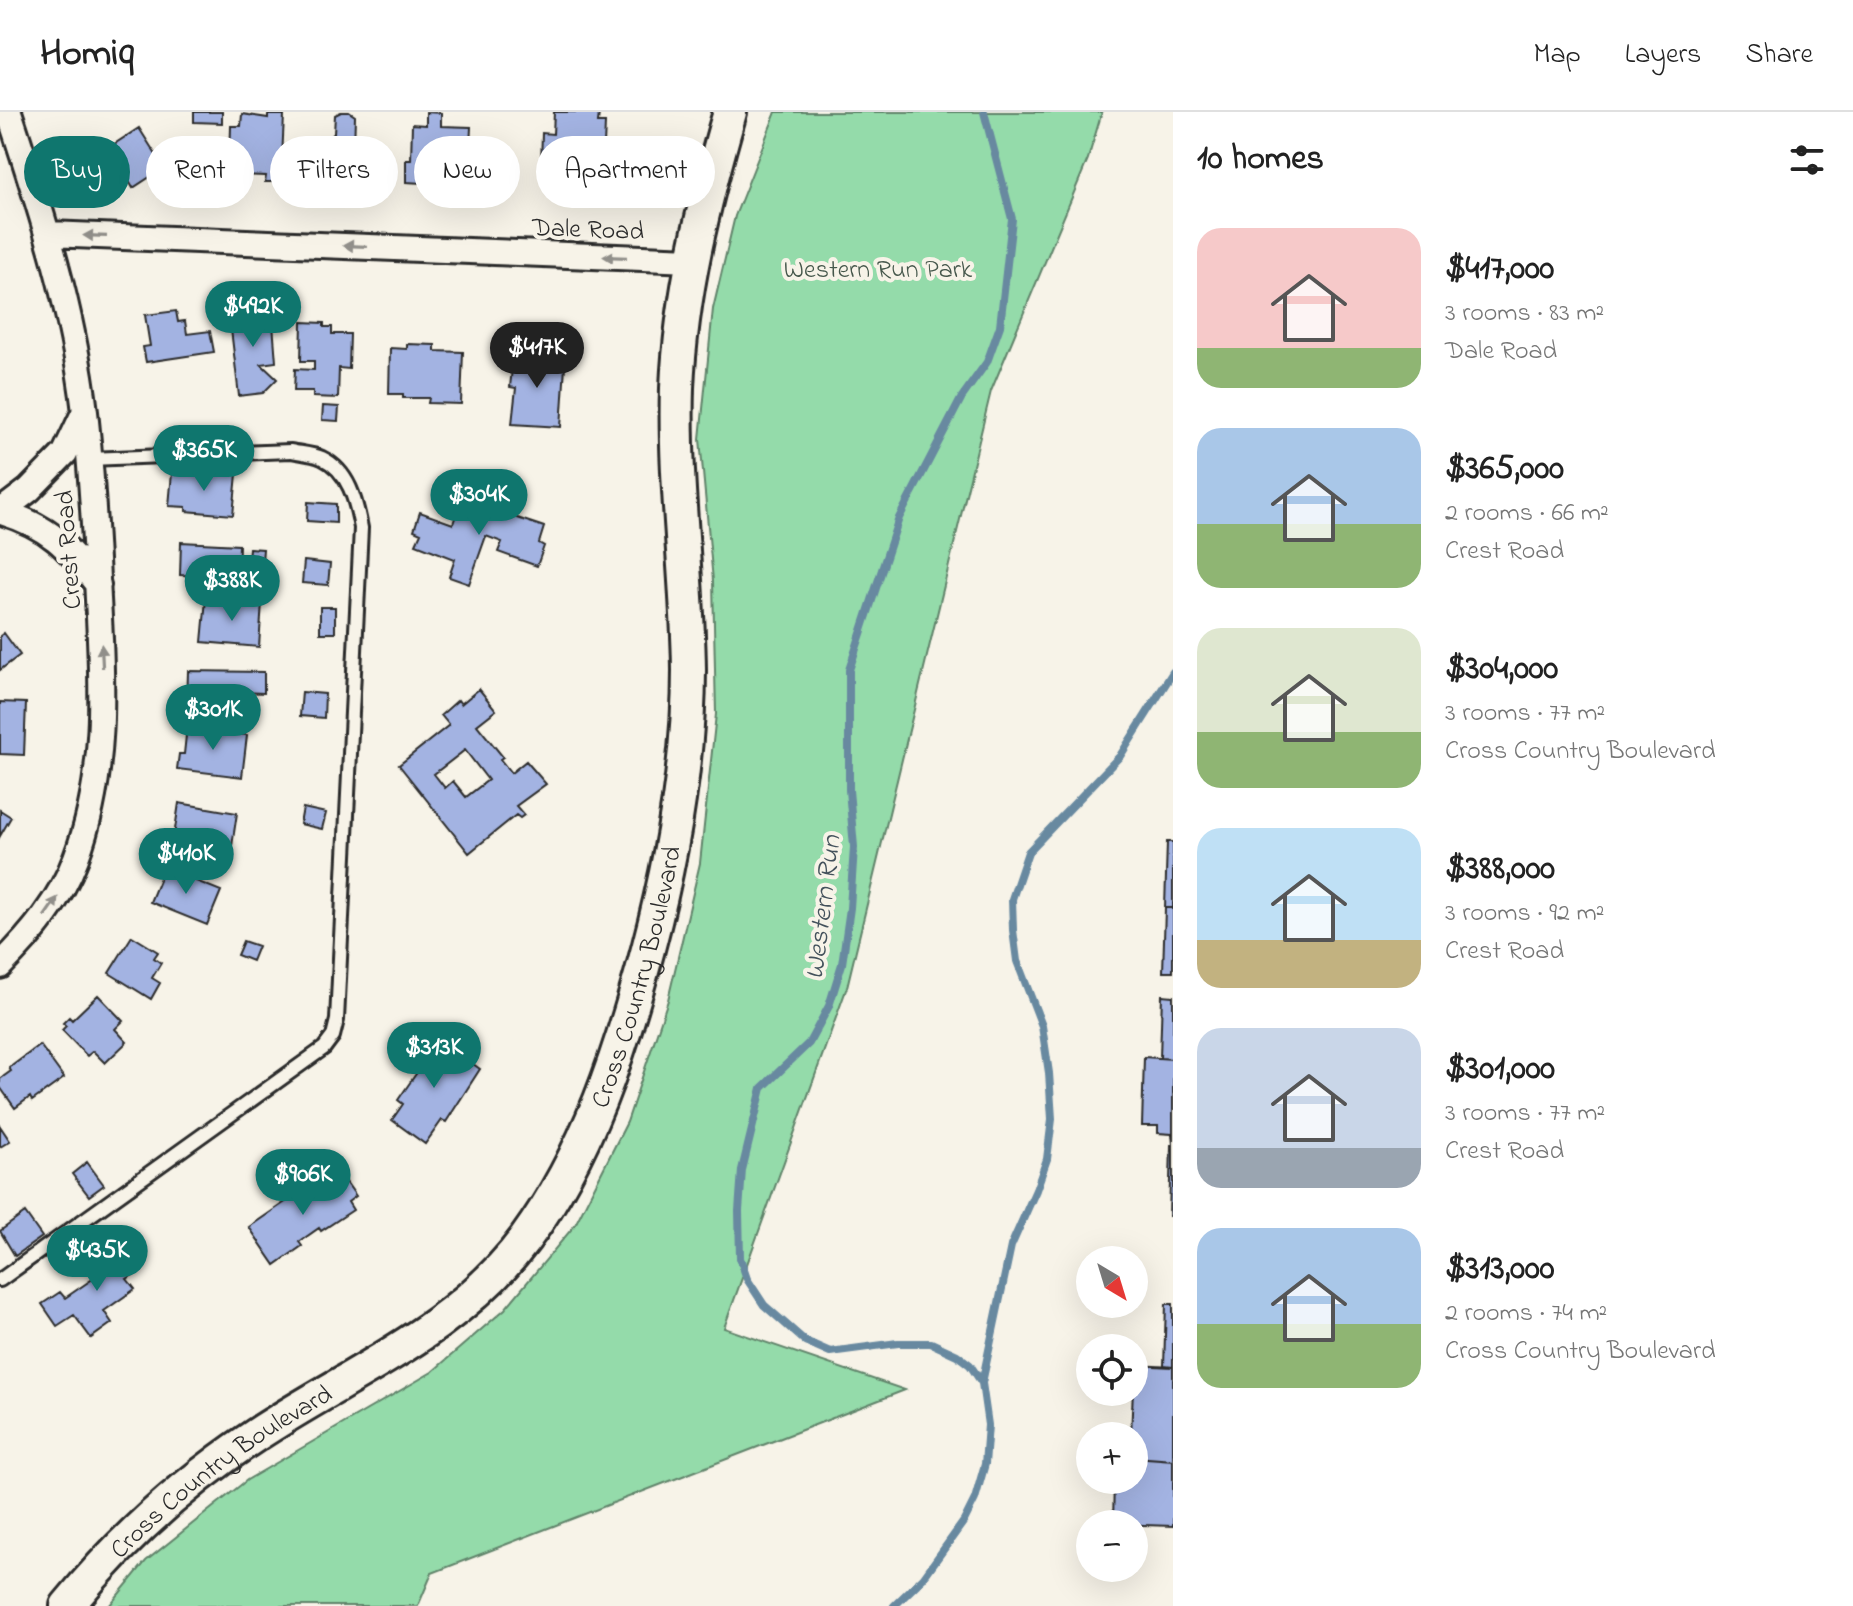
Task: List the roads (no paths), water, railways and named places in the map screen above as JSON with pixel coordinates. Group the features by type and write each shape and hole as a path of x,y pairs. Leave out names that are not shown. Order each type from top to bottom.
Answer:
{"main road":[{"name":"Cross Country Boulevard","path":"67,1606 117,1549 204,1472 257,1434 413,1342 457,1308 523,1242 560,1185 588,1131 618,1051 638,984 660,903 677,819 689,671 677,449 677,386 692,260 730,112"}],"street":[{"name":"Crest Road","path":"0,966 29,937 57,899 76,857 92,804 99,753 102,671 95,517 85,411 68,314 49,234 9,112"},
{"name":"Dale Road","path":"49,234 692,260"},
{"path":"1,512 29,490 65,453 85,411"},
{"path":"1,512 31,521 57,538 98,585"}],"lane":[{"path":"0,1260 4,1276 324,1048 333,1036 337,1020 361,528 355,495 341,474 323,458 291,451 89,459"}],"waterway":[{"name":"Western Run","path":"894,1606 923,1578 964,1521 975,1499 985,1464 988,1425 982,1383 970,1365 931,1343 898,1343 830,1352 805,1341 764,1305 747,1279 740,1258 739,1211 742,1170 762,1088 809,1043 829,1006 842,964 854,847 849,790 849,670 899,518 962,397 987,362 1000,326 1012,219 984,112"},
{"path":"982,1383 1011,1246 1047,1159 1052,1119 1042,1026 1017,961 1012,899 1028,852 1120,756 1173,672"}],"park label":[{"name":"Western Run Park","path":"878,268"}]}
